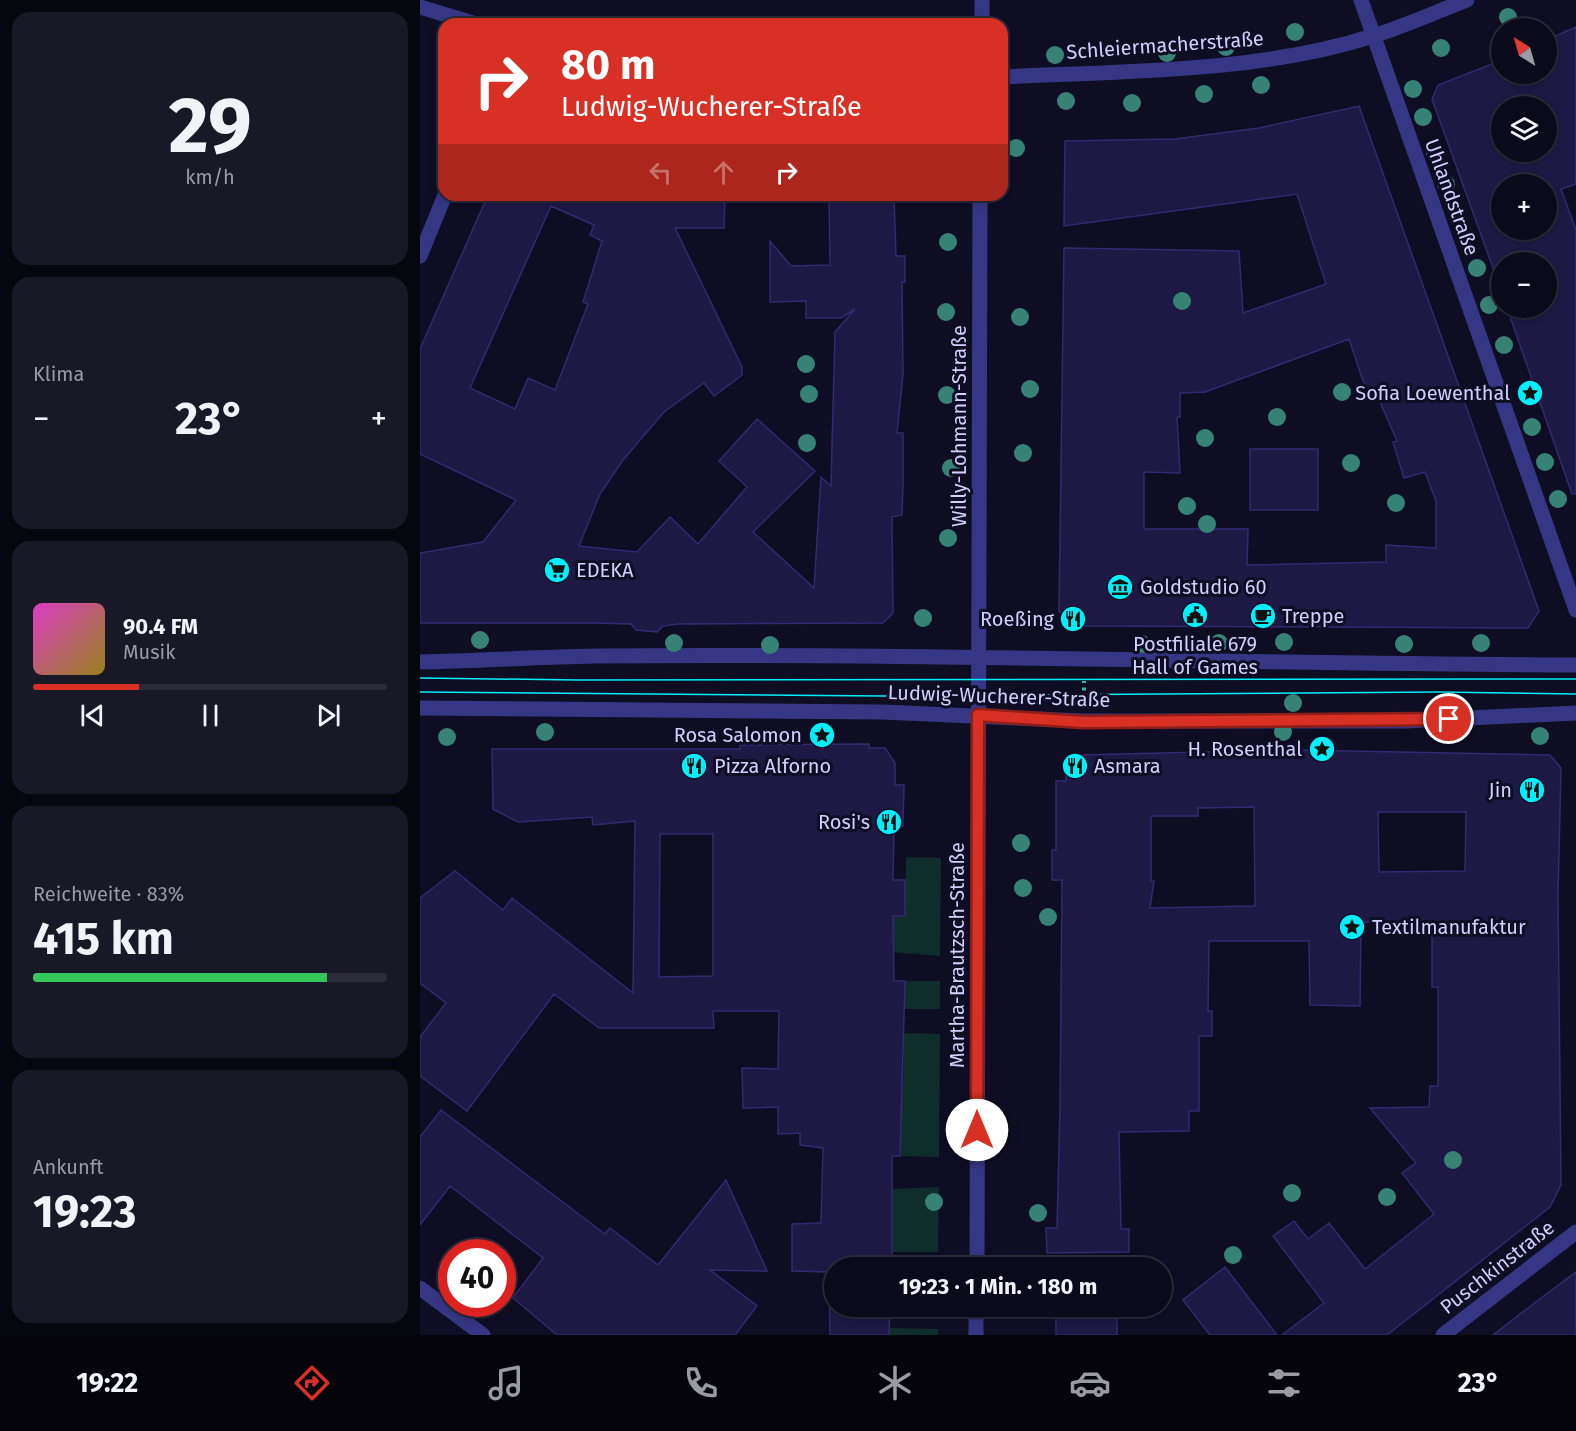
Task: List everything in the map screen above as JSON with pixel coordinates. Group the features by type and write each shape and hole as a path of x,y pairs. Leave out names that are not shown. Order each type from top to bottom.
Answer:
{"street":[{"path":"982,0 982,18"},
{"name":"Uhlandstraße","path":"1360,0 1576,610"},
{"name":"Schleiermacherstraße","path":"1008,77 1186,69 1280,57 1372,36 1467,0"},
{"path":"420,6 457,18"},
{"path":"420,256 443,201"},
{"name":"Willy-Lohmann-Straße","path":"978,715 980,201"},
{"name":"Ludwig-Wucherer-Straße","path":"420,662 595,656 1576,665"},
{"name":"Ludwig-Wucherer-Straße","path":"420,708 978,715 1083,722 1406,721 1576,713"},
{"name":"Martha-Brautzsch-Straße","path":"977,1257 978,715"},
{"name":"Puschkinstraße","path":"1443,1335 1576,1232"},
{"path":"420,1288 483,1335"},
{"path":"976,1317 976,1335"}],"path":[{"path":"1083,722 1084,661"}],"green space":[{"path":"906,857 941,858 940,956 893,952 893,916 905,916"},
{"path":"905,981 940,981 940,1009 904,1009"},
{"path":"896,1033 940,1034 939,1157 900,1156 901,1130 894,1086 903,1087 904,1054 894,1054"},
{"path":"939,1187 938,1252 893,1252 891,1189"},
{"path":"890,1328 938,1329 938,1335 889,1335"}],"building":[{"path":"1576,27 1576,184 1561,189 1576,230 1576,494 1572,494 1510,318 1557,318 1557,252 1491,252 1491,263 1432,99 1438,85 1491,64 1491,84 1557,84 1557,35"},
{"path":"1359,106 1539,611 1528,628 1073,626 1059,611 1064,248 1239,251 1243,313 1326,284 1297,194 1064,226 1065,141 1175,139 1259,128","holes":["1349,339 1366,390 1373,386 1397,441 1393,442 1404,478 1425,472 1436,501 1436,548 1386,545 1386,562 1247,565 1248,529 1144,529 1144,472 1180,473 1177,417 1180,417 1180,393 1205,392"]},
{"path":"485,201 725,201 724,228 675,228 742,367 742,375 714,396 704,383 664,412 623,460 600,494 579,546 637,552 670,517 698,544 747,487 719,461 757,419 815,471 753,532 814,588 821,477 831,486 835,332 855,309 841,318 806,318 806,301 770,302 770,241 791,266 830,265 829,201 894,201 896,256 905,256 905,282 902,282 903,374 897,433 903,433 903,487 902,515 892,517 893,613 883,623 678,624 663,626 657,632 636,630 631,624 420,623 420,553 483,542 516,500 420,454 420,349","holes":["551,206 594,225 590,235 602,241 583,302 588,304 555,390 528,378 515,409 470,388"]},
{"path":"1250,449 1318,449 1318,510 1250,510"},
{"path":"869,744 869,748 885,748 895,763 895,785 904,785 903,826 894,825 893,880 905,880 905,916 893,916 894,981 905,981 900,1156 892,1156 892,1257 824,1257 824,1272 792,1271 792,1224 821,1223 823,1148 800,1145 800,1133 778,1134 778,1107 743,1108 742,1068 778,1069 779,1011 713,1011 714,1028 599,1028 554,994 467,1111 420,1076 420,1037 446,1003 420,983 420,898 455,871 503,910 512,898 633,993 635,821 593,825 592,817 518,822 493,809 492,749 740,749 740,745","holes":["660,834 713,834 713,976 659,977"]},
{"path":"1296,750 1550,755 1561,768 1558,895 1561,1185 1550,1207 1387,1335 1282,1335 1324,1303 1273,1236 1294,1221 1308,1239 1329,1223 1365,1269 1434,1214 1402,1173 1416,1163 1370,1108 1429,1107 1430,1086 1438,1086 1438,987 1432,987 1432,924 1361,922 1360,1006 1310,1005 1309,941 1209,941 1208,1011 1212,1011 1212,1036 1199,1036 1199,1111 1189,1111 1189,1131 1119,1132 1121,1229 1129,1229 1129,1252 1047,1253 1046,1228 1057,1228 1060,1109 1062,880 1052,880 1052,850 1056,850 1056,781 1066,781 1066,763 1075,755","holes":["1254,807 1255,906 1150,908 1154,881 1151,881 1151,816 1198,816 1198,808","1378,812 1466,812 1465,871 1379,872"]},
{"path":"441,1110 605,1234 610,1228 658,1265 726,1180 767,1271 710,1270 757,1306 735,1335 557,1335 516,1301 516,1294 543,1258 450,1186 420,1225 420,1137"},
{"path":"1225,1267 1277,1335 1210,1335 1183,1300"},
{"path":"1576,1272 1576,1335 1493,1335 1541,1298"},
{"path":"830,1317 890,1317 889,1335 830,1335"},
{"path":"1056,1317 1117,1317 1117,1335 1056,1335"}],"tram line":[{"path":"420,678 577,680 1576,679"},
{"path":"420,692 883,696 1438,692 1576,694"}],"place":[{"name":"Sofia Loewenthal","path":"1530,393"},
{"name":"EDEKA","path":"557,570"},
{"name":"Goldstudio 60","path":"1120,587"},
{"name":"Postfiliale 679 Hall of Games","path":"1195,615"},
{"name":"Treppe","path":"1263,616"},
{"name":"Roeßing","path":"1073,619"},
{"name":"Rosa Salomon","path":"822,735"},
{"name":"H. Rosenthal","path":"1322,749"},
{"name":"Pizza Alforno","path":"694,766"},
{"name":"Asmara","path":"1075,766"},
{"name":"Jin","path":"1532,790"},
{"name":"Rosi's","path":"889,822"},
{"name":"Textilmanufaktur","path":"1352,927"}],"route":[{"path":"977,1130 978,715 1083,722 1389,722 1449,719"}]}
